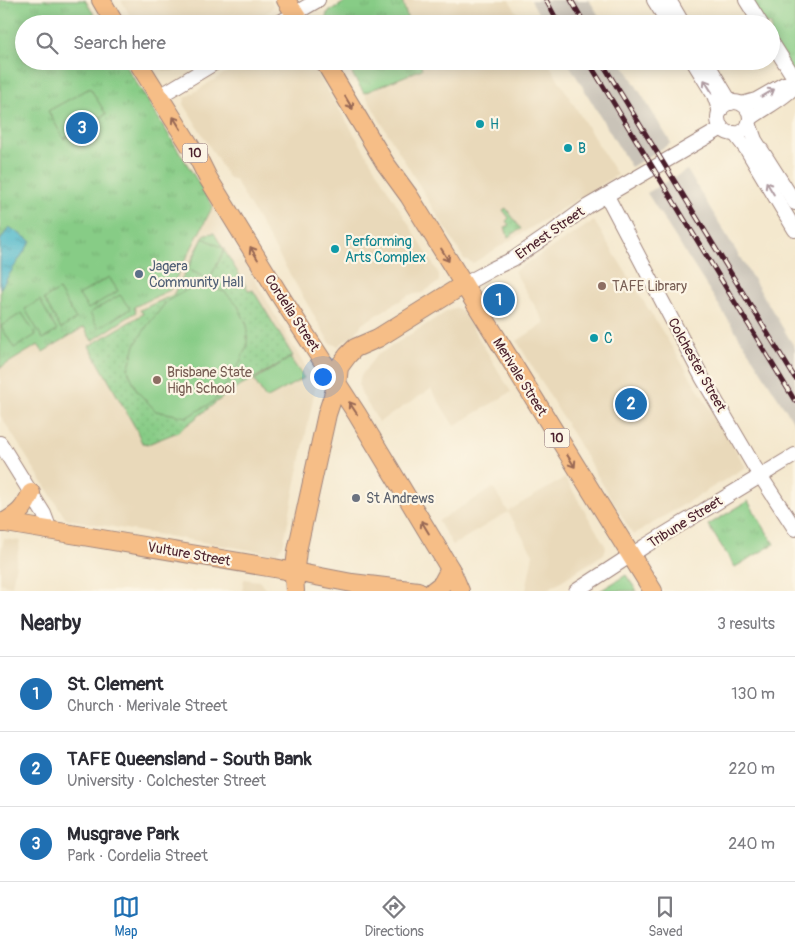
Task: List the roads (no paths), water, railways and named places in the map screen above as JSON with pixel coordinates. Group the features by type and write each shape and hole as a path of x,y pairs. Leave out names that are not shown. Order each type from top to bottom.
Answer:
{"main road":[{"path":"101,0 110,15"},
{"name":"Cordelia Street","path":"143,70 202,164 208,178 279,294 357,414 450,569 460,591"},
{"name":"Merivale Street","path":"329,70 653,591"},
{"name":"Ernest Street","path":"295,591 297,551 327,414 337,384 378,338 463,285"},
{"path":"1,523 21,512 31,493"},
{"name":"Vulture Street","path":"1,523 295,572 384,589 418,591"},
{"path":"433,591 442,584 450,569"},
{"path":"295,572 308,591"},
{"path":"336,591 352,583"}],"street":[{"path":"294,12 318,0"},
{"path":"654,0 663,15"},
{"path":"669,0 678,15"},
{"path":"746,0 755,15"},
{"path":"780,55 795,79"},
{"path":"160,96 203,70"},
{"path":"698,70 714,95 720,112 719,120 747,150 795,230"},
{"path":"712,70 736,103 746,107 749,111 755,140 795,203"},
{"path":"720,112 722,108 736,103 756,100 784,84 795,84"},
{"path":"728,131 743,131 750,121 762,110 789,93 795,84"},
{"name":"Ernest Street","path":"463,285 513,259 588,206 728,131"},
{"name":"Colchester Street","path":"607,196 703,379 795,529"},
{"path":"0,443 44,514 50,530"},
{"name":"Tribune Street","path":"576,591 795,455"}],"water":[{"path":"9,227 31,241 0,289 0,241"}],"railway":[{"path":"546,0 554,15"},
{"path":"571,0 580,15"},
{"path":"593,70 795,401"},
{"path":"607,70 795,378"}],"place":[{"name":"H","path":"480,124"},
{"name":"Musgrave Park","path":"82,128"},
{"name":"B","path":"568,148"},
{"name":"Performing Arts Complex","path":"335,249"},
{"name":"Jagera Community Hall","path":"139,274"},
{"name":"TAFE Library","path":"602,286"},
{"name":"St. Clement","path":"499,300"},
{"name":"C","path":"594,338"},
{"name":"Brisbane State High School","path":"157,380"},
{"name":"TAFE Queensland - South Bank","path":"631,404"},
{"name":"St Andrews","path":"356,498"}]}
